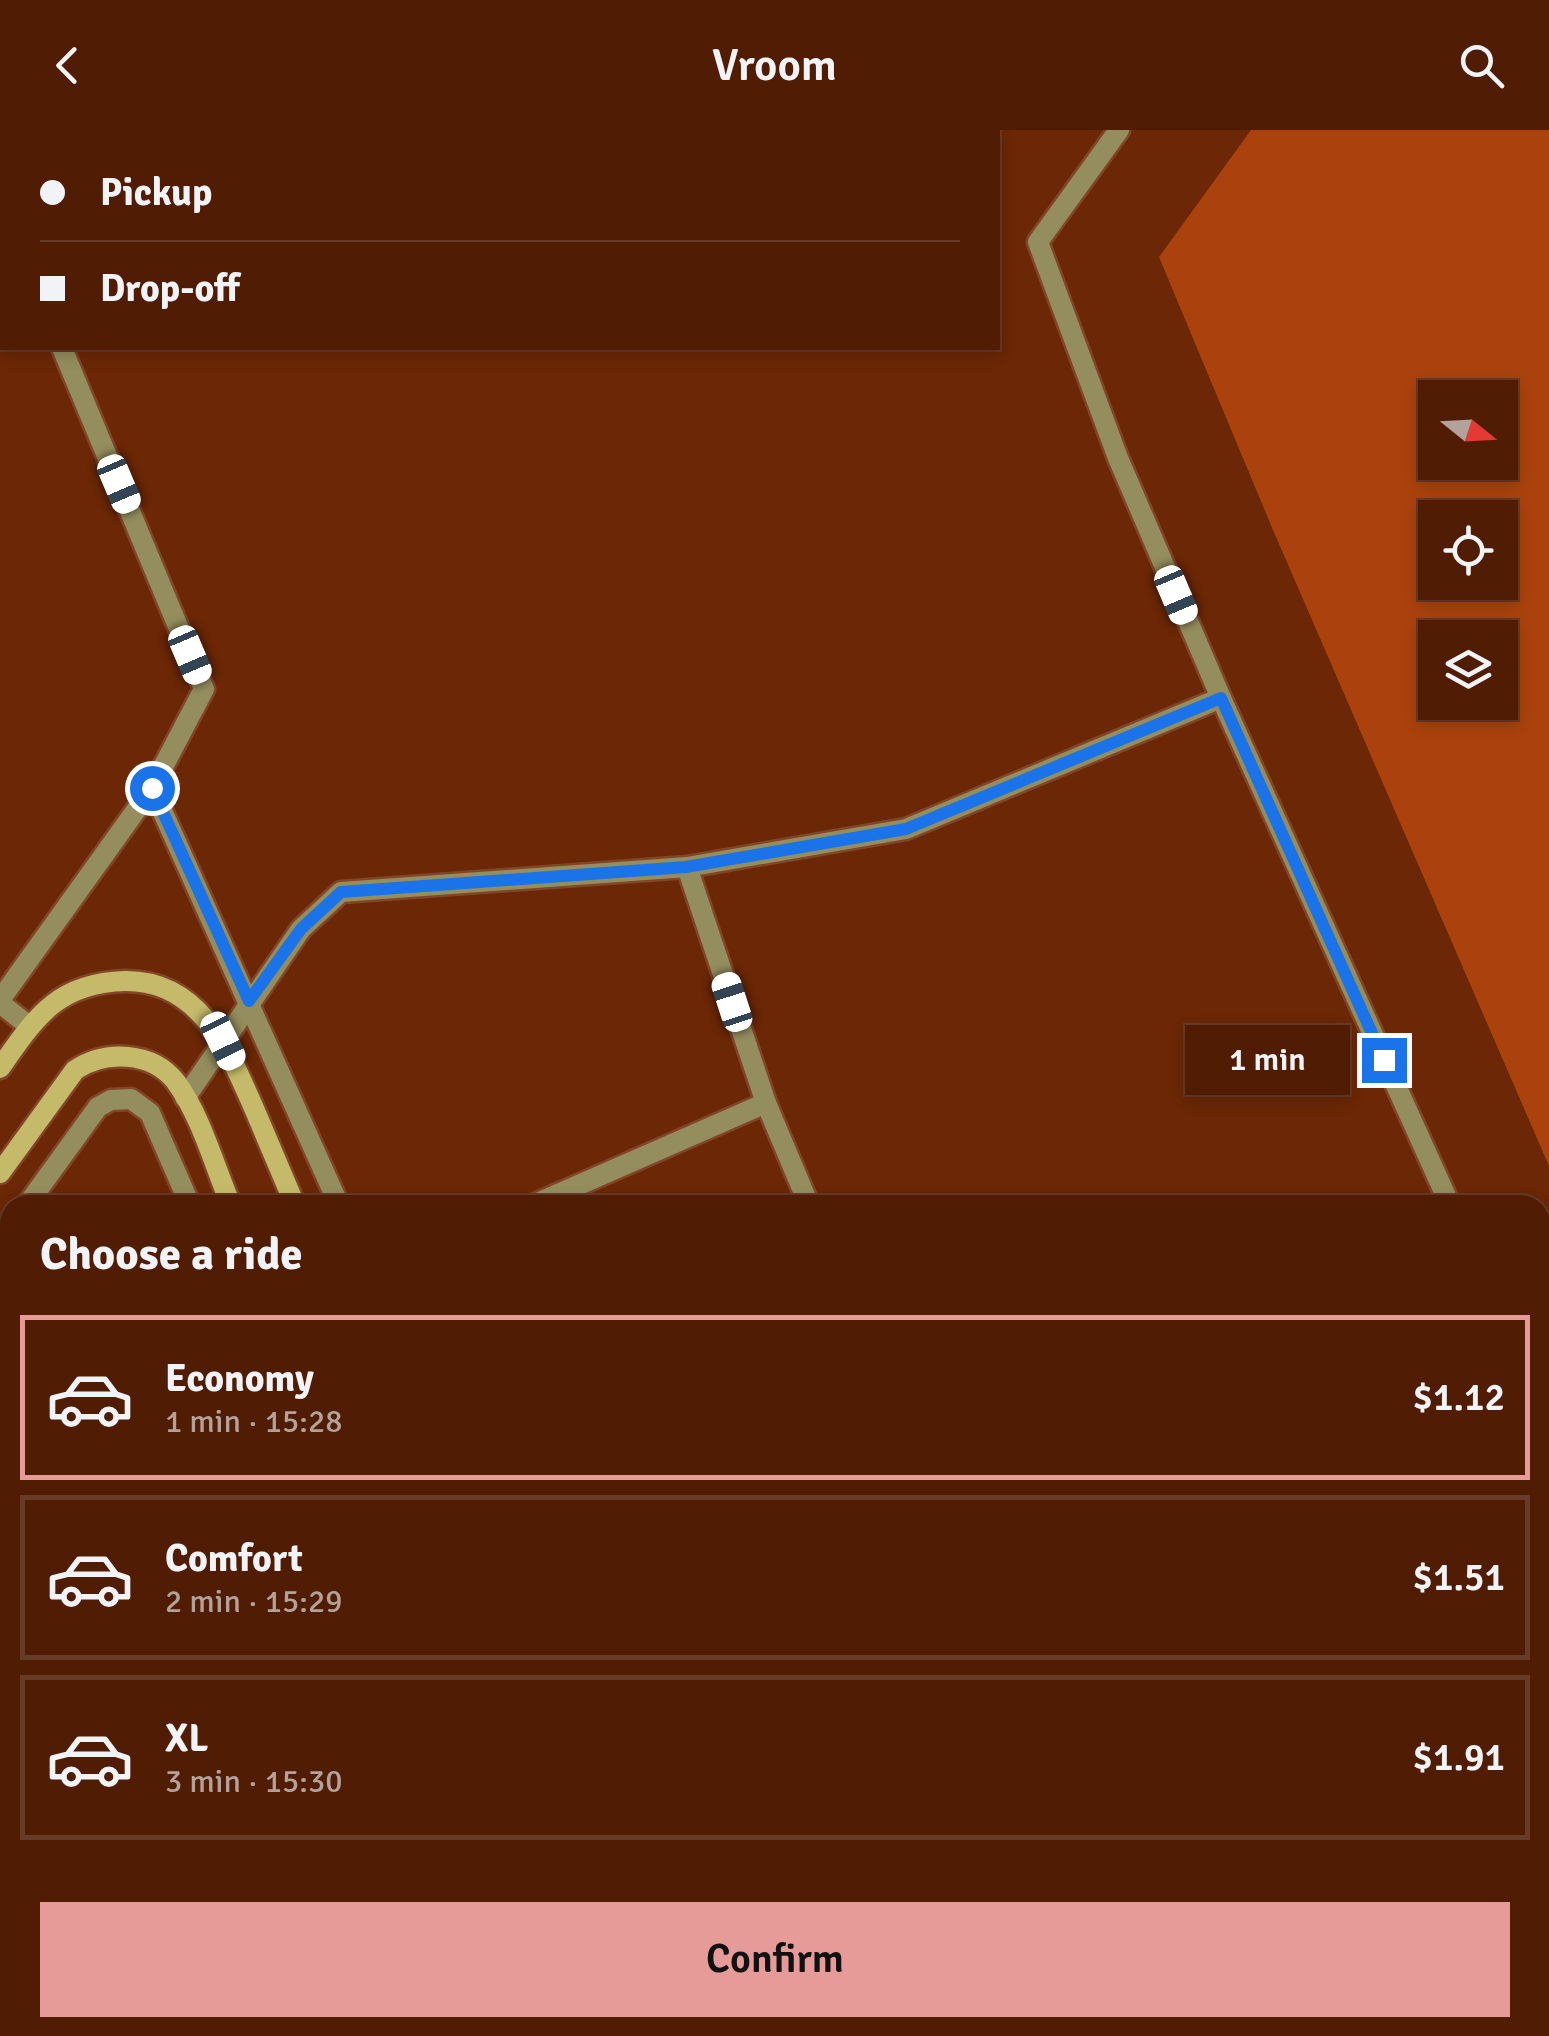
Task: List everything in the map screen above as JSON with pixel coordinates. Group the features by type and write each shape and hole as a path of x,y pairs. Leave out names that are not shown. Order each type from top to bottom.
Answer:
{"main road":[{"path":"0,1068 29,1026 56,999 70,992 103,982 134,981 164,988 186,1000 223,1041 291,1195"},
{"path":"0,1173 65,1080 86,1063 120,1056 136,1058 173,1078 226,1195"}],"street":[{"path":"1119,130 1038,242 1118,458 1221,698 1445,1195"},
{"path":"29,1026 0,1002 152,788 204,690 63,350"},
{"path":"185,1098 301,929 341,892 686,867 906,829 1221,698"},
{"path":"152,788 334,1195"},
{"path":"686,867 766,1102 805,1195"},
{"path":"34,1195 98,1107 111,1100 131,1098 150,1112 186,1195"},
{"path":"556,1195 766,1102"}],"building":[{"path":"1251,130 1549,130 1549,1166 1159,257"}],"route":[{"path":"152,788 249,1001 301,929 341,892 686,867 906,829 1221,698 1384,1060"}]}
